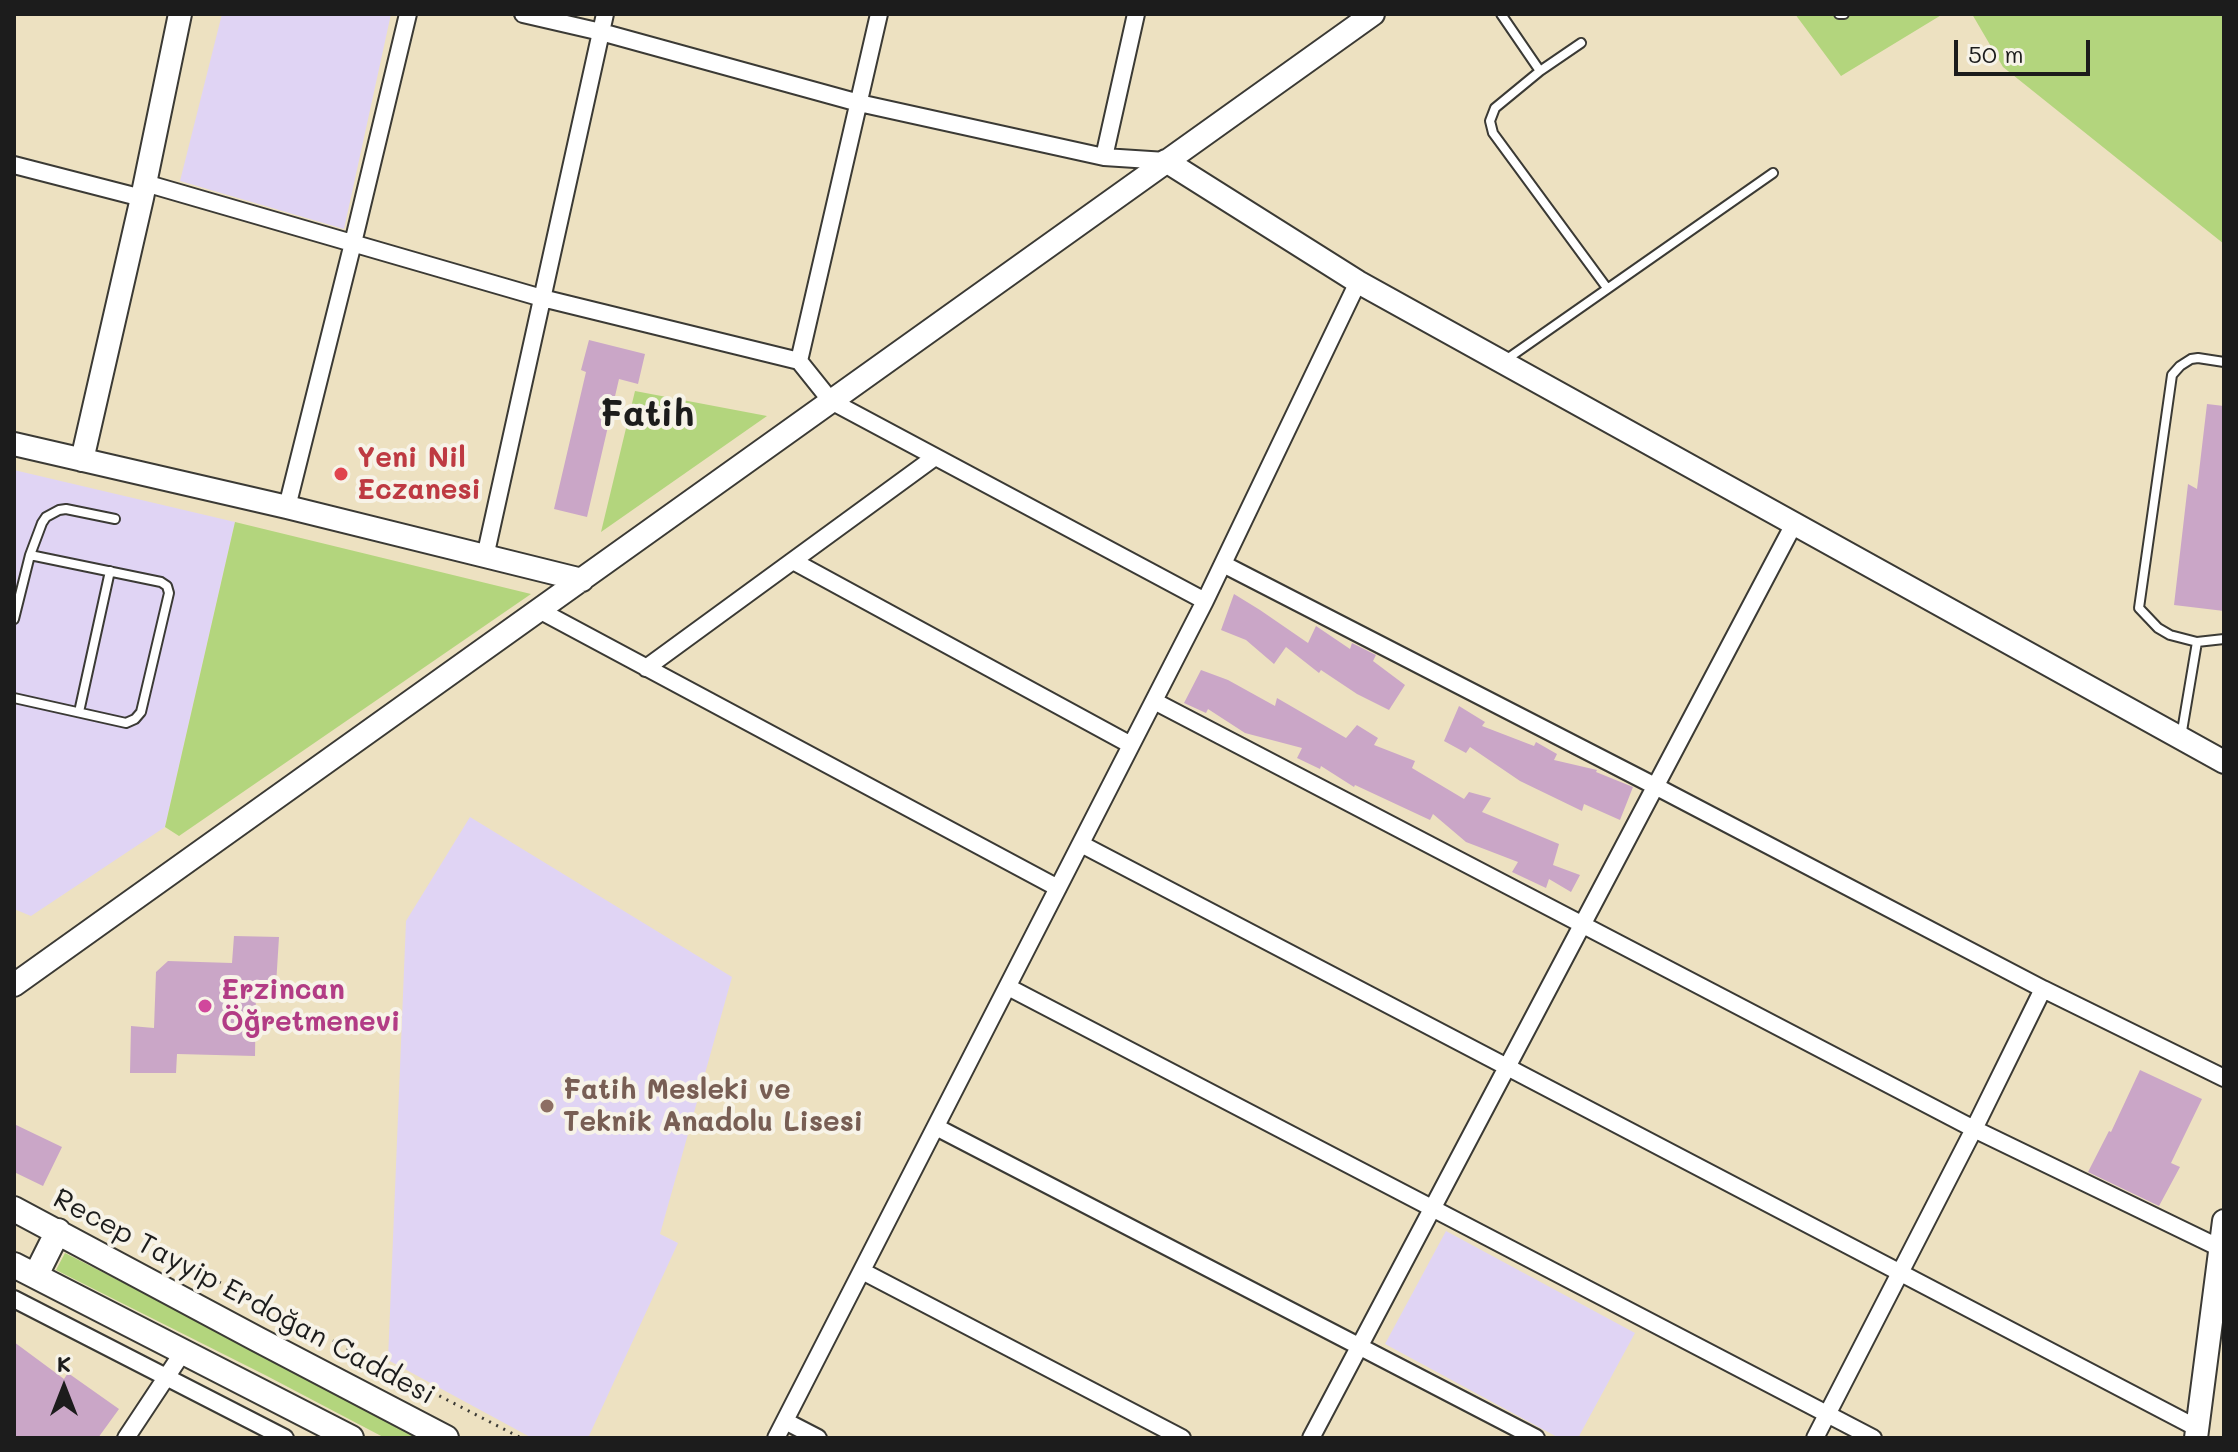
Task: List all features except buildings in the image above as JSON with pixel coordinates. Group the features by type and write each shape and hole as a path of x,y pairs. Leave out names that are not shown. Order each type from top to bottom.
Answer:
{"main road":[{"name":"Recep Tayyip Erdoğan Caddesi","path":"14,1209 446,1438"},
{"path":"36,1275 58,1231"},
{"path":"14,1265 351,1438"}],"street":[{"path":"82,460 144,190 180,14"},
{"path":"287,507 408,14"},
{"path":"523,14 601,32 859,103 1104,157 1166,161 1358,282 2224,762"},
{"path":"485,557 605,14"},
{"path":"799,361 879,14"},
{"path":"1104,157 1136,14"},
{"path":"14,985 1373,14"},
{"path":"14,165 144,190 353,243 542,298 799,361 831,401 1205,601"},
{"path":"776,1438 1205,601 1358,282"},
{"path":"14,444 582,580"},
{"path":"646,668 935,457"},
{"path":"1311,1438 1794,524"},
{"path":"793,561 1131,745"},
{"path":"1223,564 2043,989 2224,1078"},
{"path":"539,610 1058,888"},
{"path":"1154,701 1974,1129 2220,1248"},
{"path":"1081,844 1901,1271 2196,1433 2224,1221"},
{"path":"1008,987 1873,1438"},
{"path":"1815,1438 2043,989"},
{"path":"936,1127 1536,1438"},
{"path":"862,1271 1182,1438"},
{"path":"14,1299 285,1438"},
{"path":"126,1438 183,1352"},
{"path":"785,1421 818,1438"}],"lane":[{"path":"1501,14 1540,71"},
{"path":"1581,43 1495,108 1490,121 1493,133 1607,288"},
{"path":"1503,362 1773,173"},
{"path":"2224,362 2191,359 2172,375 2139,608 2147,619 2170,635 2197,642 2224,639"},
{"path":"14,619 30,555 42,523 52,513 66,509 115,519"},
{"path":"14,698 126,723 138,716 169,593 167,586 161,582 30,555"},
{"path":"79,712 110,571"},
{"path":"2181,738 2197,642"}],"path":[{"path":"219,1282 521,1438"}],"shaded area":[{"path":"222,14 391,14 344,229 180,181"},
{"path":"14,470 235,522 165,827 31,916 14,909"},
{"name":"Fatih Mesleki ve Teknik Anadolu Lisesi","path":"470,817 732,977 660,1234 678,1243 588,1438 532,1438 388,1360 406,921"},
{"path":"1446,1231 1635,1333 1578,1438 1559,1438 1385,1344"}],"green space":[{"path":"1795,14 1943,14 1841,76"},
{"path":"1972,14 2224,14 2224,244 2003,67"},
{"path":"635,391 767,416 601,532"},
{"path":"235,522 531,594 179,836 165,827"},
{"path":"65,1253 422,1438 385,1438 56,1270"}],"place":[{"name":"Yeni Nil Eczanesi","path":"341,474"},
{"name":"Erzincan Öğretmenevi","path":"205,1006"},
{"name":"Fatih Mesleki ve Teknik Anadolu Lisesi","path":"547,1106"}],"district":[{"name":"Fatih","path":"647,415"}]}
